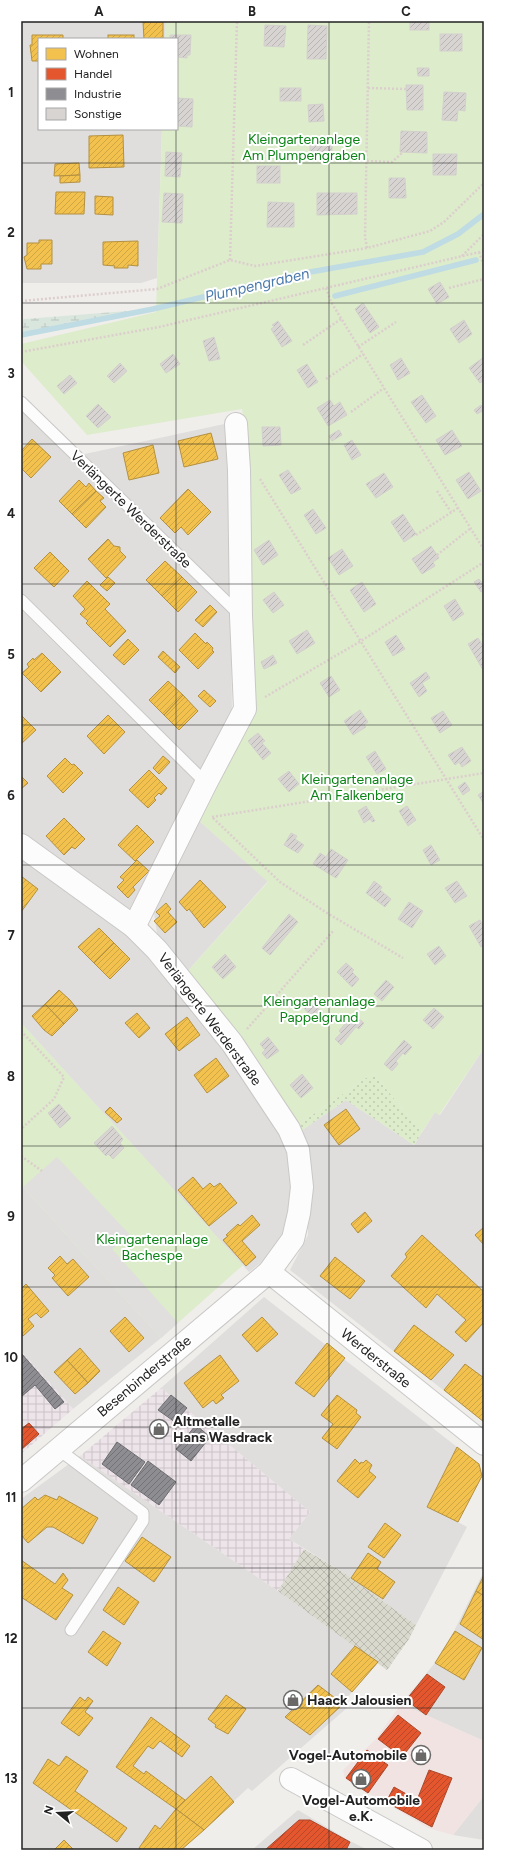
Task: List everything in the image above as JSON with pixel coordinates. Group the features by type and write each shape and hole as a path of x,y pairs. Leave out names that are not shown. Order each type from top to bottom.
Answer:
{"street":[{"path":"133,926 204,812 206,783 245,709 241,616 239,470 236,424"},
{"name":"Verlängerte Werderstraße","path":"21,844 133,926 157,950 232,1043 289,1129 298,1150 302,1187 300,1213 293,1239 269,1272"},
{"name":"Werderstraße","path":"269,1272 484,1444"},
{"name":"Besenbinderstraße","path":"21,1481 269,1272"},
{"path":"291,1779 421,1850"}],"lane":[{"name":"Verlängerte Werderstraße","path":"21,402 241,616"},
{"path":"21,600 206,783"},
{"path":"58,1449 142,1513 143,1517 143,1522 71,1630"}],"path":[{"path":"230,260 237,21"},
{"path":"367,248 365,237 369,21"},
{"path":"368,88 406,89"},
{"path":"367,161 392,162 403,152"},
{"path":"21,301 157,289 230,260 255,266 367,248 430,231 444,222 484,183"},
{"path":"462,256 484,234"},
{"path":"21,352 159,327 484,251"},
{"path":"479,252 484,266"},
{"path":"449,288 484,278"},
{"path":"326,288 331,302 341,319 484,550"},
{"path":"303,345 341,319"},
{"path":"358,347 396,322"},
{"path":"326,379 363,354"},
{"path":"350,412 384,388"},
{"path":"239,470 251,467 256,472 484,840"},
{"path":"438,491 451,512"},
{"path":"416,535 458,508"},
{"path":"436,555 470,528"},
{"path":"245,709 361,641 484,562"},
{"path":"204,812 445,779 484,772"},
{"path":"204,812 280,882 403,958"},
{"path":"232,1043 334,930"},
{"path":"21,1031 64,1077 54,1099 21,1129"},
{"path":"21,1156 42,1171"}],"shaded area":[{"path":"21,21 166,21 165,38 38,38 38,130 162,130 157,278 141,283 21,283"},
{"path":"21,397 80,455 229,423 232,717 203,773 21,593"},
{"path":"21,608 42,629 46,627 199,779 131,913 21,834"},
{"path":"197,819 268,881 186,973 158,940 154,913 162,886"},
{"path":"21,854 135,940 238,1065 279,1127 290,1156 292,1184 288,1241 249,1272 21,1023"},
{"path":"484,1048 484,1422 290,1270 308,1235 307,1155 298,1133 346,1100 414,1145 435,1112 440,1115"},
{"path":"57,1157 130,1235 112,1249 178,1323 161,1338 23,1187"},
{"path":"21,1185 161,1338 73,1409 21,1351"},
{"path":"264,1297 479,1464 482,1476 458,1522 467,1527 416,1625 344,1573 289,1539 310,1512 161,1388"},
{"path":"21,1351 73,1409 21,1454"},
{"path":"161,1388 310,1512 289,1539 304,1549 278,1591 80,1456"},
{"path":"80,1456 278,1591 378,1663 343,1702 348,1707 252,1791 248,1788 181,1850 21,1850 21,1499"},
{"path":"304,1549 344,1573 416,1625 409,1639 387,1670 278,1591"},
{"path":"484,1571 484,1741 401,1704 434,1664 454,1631"},
{"name":"Vogel-Automobile","path":"401,1704 484,1741 484,1796 453,1835 428,1828 345,1779 343,1770 375,1740"},
{"path":"484,1796 484,1840 453,1835"},
{"path":"298,1810 350,1841 368,1850 252,1850"}],"green space":[{"name":"Kleingartenanlage Am Falkenberg","path":"166,21 484,21 484,1048 439,1115 435,1112 422,1132 373,1073 296,1126 186,973 268,882 197,819 248,723 247,444 242,409 87,435 21,361 21,344 156,312 162,130 178,130 178,38 165,38"},
{"path":"153,309 21,335 21,323 24,319"},
{"name":"Kleingartenanlage Bachespe","path":"21,1023 243,1265 161,1338 21,1185"},
{"path":"373,1073 422,1132 414,1145 346,1100 298,1133 296,1126"}],"building: Wohnen":[{"path":"143,22 163,22 163,38 144,38"},
{"path":"32,35 63,35 63,38 38,38 38,61 32,61 30,45 32,45"},
{"path":"108,35 134,35 134,38 108,38"},
{"path":"123,135 124,167 89,168 89,136"},
{"path":"79,163 80,175 54,176 55,164"},
{"path":"80,175 80,182 60,183 60,176"},
{"path":"56,192 85,192 84,214 55,214"},
{"path":"95,196 113,197 113,215 95,214"},
{"path":"39,240 52,240 52,264 41,264 41,269 27,269 24,257 27,255 27,243 39,243"},
{"path":"138,241 138,266 128,265 128,268 114,268 115,266 103,265 103,242"},
{"path":"211,433 218,459 184,467 178,441"},
{"path":"32,439 51,457 31,478 21,468 21,451"},
{"path":"153,445 159,473 129,480 123,453"},
{"path":"79,480 86,487 89,483 96,491 72,514 59,501"},
{"path":"188,489 211,512 188,535 181,527 175,533 160,518"},
{"path":"96,491 104,498 100,501 106,507 86,528 72,514"},
{"path":"108,539 114,546 120,547 120,551 126,557 106,578 88,559"},
{"path":"50,552 69,571 54,587 34,568"},
{"path":"165,561 182,577 162,596 146,580"},
{"path":"108,577 115,583 107,591 100,585"},
{"path":"182,577 197,592 178,612 162,596"},
{"path":"87,581 110,604 105,609 126,631 110,647 86,623 88,621 80,614 85,609 73,596"},
{"path":"210,605 217,612 203,627 195,620"},
{"path":"195,633 206,644 207,642 213,648 212,650 214,652 198,669 179,650"},
{"path":"128,639 139,650 124,665 113,655"},
{"path":"163,651 180,667 175,673 158,657"},
{"path":"42,653 61,672 41,692 22,673 29,667 27,664 33,658 34,660"},
{"path":"168,681 183,695 164,715 149,700"},
{"path":"204,690 216,701 210,707 198,696"},
{"path":"183,695 198,711 179,730 164,715"},
{"path":"21,715 36,730 21,744"},
{"path":"108,715 125,732 104,754 87,736"},
{"path":"163,756 170,762 159,774 153,768"},
{"path":"65,758 83,773 63,793 47,776"},
{"path":"149,770 167,788 161,795 159,793 154,798 156,800 148,808 129,790"},
{"path":"21,776 28,783 21,789"},
{"path":"64,818 85,839 75,849 72,847 64,855 46,836"},
{"path":"137,825 154,842 135,861 118,845"},
{"path":"137,860 149,871 133,887 135,890 128,898 117,887 124,880 120,877"},
{"path":"21,876 38,889 21,912"},
{"path":"200,880 226,907 204,928 189,909 187,911 179,902"},
{"path":"166,903 171,909 168,912 177,922 165,933 154,921 160,916 156,912"},
{"path":"99,928 114,943 94,963 78,947"},
{"path":"114,943 130,959 110,979 94,963"},
{"path":"59,990 78,1010 64,1024 45,1004"},
{"path":"45,1004 64,1024 52,1036 44,1030 32,1016"},
{"path":"137,1013 150,1028 139,1038 125,1023"},
{"path":"187,1017 200,1035 179,1051 165,1034"},
{"path":"216,1058 229,1076 207,1093 194,1075"},
{"path":"110,1107 122,1119 117,1123 105,1112"},
{"path":"346,1109 360,1129 339,1145 324,1125"},
{"path":"193,1177 203,1189 210,1183 214,1187 220,1183 237,1203 209,1226 178,1190"},
{"path":"365,1212 372,1221 358,1233 351,1224"},
{"path":"252,1215 260,1225 242,1241 256,1257 246,1266 223,1240 228,1236 226,1235 238,1224 240,1226"},
{"path":"484,1227 484,1245 475,1235"},
{"path":"422,1235 484,1292 484,1322 466,1342 455,1332 466,1320 437,1294 426,1308 391,1276 407,1257 405,1254"},
{"path":"60,1256 67,1264 73,1259 89,1277 68,1296 52,1278 55,1275 48,1268"},
{"path":"335,1257 365,1281 350,1299 320,1276"},
{"path":"26,1284 49,1311 41,1318 36,1313 28,1319 34,1326 23,1336 21,1333 21,1289"},
{"path":"125,1317 144,1338 129,1352 110,1331"},
{"path":"262,1317 278,1334 257,1352 242,1335"},
{"path":"414,1325 454,1355 431,1380 394,1351"},
{"path":"327,1343 345,1358 314,1397 295,1383"},
{"path":"80,1348 100,1371 88,1383 67,1360"},
{"path":"220,1355 239,1381 221,1395 224,1398 216,1404 213,1400 203,1408 184,1383"},
{"path":"67,1360 88,1383 75,1394 54,1372"},
{"path":"465,1364 484,1378 484,1422 444,1390"},
{"path":"337,1395 357,1410 356,1413 361,1417 337,1449 322,1438 333,1424 321,1415"},
{"path":"457,1447 479,1464 482,1476 458,1522 427,1507"},
{"path":"355,1459 360,1464 366,1460 372,1465 369,1471 376,1477 358,1498 337,1481"},
{"path":"45,1495 57,1500 59,1496 98,1518 83,1544 53,1527 47,1527 28,1543 21,1535 21,1509 35,1497 38,1500"},
{"path":"385,1523 401,1535 384,1558 368,1547"},
{"path":"142,1537 171,1557 154,1582 125,1561"},
{"path":"368,1553 381,1562 377,1569 395,1582 383,1599 351,1578"},
{"path":"21,1560 55,1584 63,1573 68,1580 62,1588 73,1595 56,1620 21,1597"},
{"path":"484,1575 484,1596 476,1591"},
{"path":"118,1587 139,1602 124,1625 103,1610"},
{"path":"476,1591 484,1596 484,1640 460,1624"},
{"path":"103,1631 121,1643 107,1666 88,1652"},
{"path":"455,1631 482,1648 464,1680 435,1663"},
{"path":"355,1646 378,1662 352,1692 331,1674"},
{"path":"318,1685 343,1704 310,1735 285,1717"},
{"path":"226,1695 246,1709 228,1734 215,1727 216,1725 208,1719"},
{"path":"80,1697 85,1701 88,1697 93,1701 85,1712 93,1718 79,1736 61,1723"},
{"path":"151,1717 190,1746 182,1757 160,1741 153,1749 148,1746 133,1766 144,1774 146,1771 185,1800 176,1809 116,1767"},
{"path":"66,1756 88,1771 75,1791 127,1828 117,1842 33,1783 48,1759 59,1766"},
{"path":"211,1776 234,1802 204,1830 176,1809"},
{"path":"176,1809 204,1830 181,1850 142,1850 139,1848 155,1825 160,1829"},
{"path":"64,1840 74,1850 54,1850"}],"building: Handel":[{"path":"29,1423 39,1434 21,1450 21,1429"},
{"path":"427,1674 445,1687 426,1715 406,1700"},
{"path":"398,1715 421,1733 402,1757 378,1739"},
{"path":"367,1750 388,1765 368,1793 346,1778"},
{"path":"429,1770 452,1778 432,1827 386,1802 394,1787 417,1800"},
{"path":"299,1820 310,1820 350,1842 346,1850 265,1850"}],"building: Industrie":[{"path":"21,1353 64,1402 55,1409 35,1385 21,1397"},
{"path":"171,1395 187,1408 175,1422 158,1410"},
{"path":"196,1425 210,1437 191,1461 176,1449"},
{"path":"117,1442 145,1462 129,1484 102,1464"},
{"path":"148,1461 176,1482 159,1505 131,1485"}],"building: Sonstige":[{"path":"410,21 429,21 429,30 410,30"},
{"path":"265,25 286,26 284,47 264,46"},
{"path":"308,25 327,26 326,59 307,59"},
{"path":"440,34 462,34 462,51 440,51"},
{"path":"170,35 191,35 190,55 187,55 187,58 178,57 178,38 170,38"},
{"path":"417,68 429,68 429,76 418,76"},
{"path":"406,85 423,85 423,110 407,110"},
{"path":"280,88 301,88 301,101 280,101"},
{"path":"444,92 466,93 465,111 458,110 457,121 442,120"},
{"path":"178,98 193,99 192,127 178,126"},
{"path":"323,104 324,121 309,122 308,105"},
{"path":"401,131 427,132 427,153 400,152"},
{"path":"310,139 332,140 332,153 310,152"},
{"path":"166,152 182,153 180,177 165,176"},
{"path":"433,154 457,154 456,175 433,175"},
{"path":"257,166 280,166 280,183 257,183"},
{"path":"389,178 405,178 406,198 389,198"},
{"path":"164,193 183,194 182,223 162,222"},
{"path":"317,193 357,193 357,214 317,215"},
{"path":"268,202 294,203 294,227 267,227"},
{"path":"440,282 449,297 437,304 428,289"},
{"path":"363,303 379,327 370,333 355,309"},
{"path":"464,320 472,334 459,343 450,329"},
{"path":"278,321 292,341 282,347 271,329 274,327 272,325"},
{"path":"214,337 220,359 209,361 203,341"},
{"path":"173,354 180,364 166,373 160,364"},
{"path":"484,357 484,380 480,383 469,368"},
{"path":"401,358 410,373 398,380 390,365"},
{"path":"120,363 127,371 114,383 107,376"},
{"path":"307,364 318,382 308,388 297,370"},
{"path":"70,375 77,383 64,394 57,386"},
{"path":"422,395 436,416 426,423 411,402"},
{"path":"330,400 334,406 340,402 347,415 328,426 317,408"},
{"path":"98,404 111,417 98,428 86,416"},
{"path":"481,405 484,410 477,414 474,410"},
{"path":"262,427 280,427 281,445 263,446"},
{"path":"339,430 342,435 332,441 329,436"},
{"path":"452,430 462,446 445,455 436,440"},
{"path":"352,440 361,455 352,460 344,445"},
{"path":"288,470 301,489 291,494 279,475"},
{"path":"469,472 481,491 468,499 456,480"},
{"path":"384,473 393,487 376,498 366,484"},
{"path":"313,509 326,528 316,534 304,515"},
{"path":"403,514 416,534 404,542 391,522"},
{"path":"269,540 278,555 263,565 254,550"},
{"path":"431,546 439,558 433,562 435,566 422,574 412,559"},
{"path":"342,549 353,566 339,575 328,558"},
{"path":"479,579 484,586 484,590 481,592 474,582"},
{"path":"362,582 376,604 364,612 350,590"},
{"path":"274,592 284,605 273,613 263,600"},
{"path":"455,599 464,614 453,621 444,606"},
{"path":"307,630 315,643 297,654 289,641"},
{"path":"396,635 405,649 393,656 385,642"},
{"path":"478,638 484,647 483,670 468,644"},
{"path":"273,655 277,663 264,669 261,662"},
{"path":"426,672 430,678 422,683 427,691 419,697 410,683"},
{"path":"331,676 340,690 329,697 320,683"},
{"path":"360,710 368,722 364,725 366,727 353,735 344,721"},
{"path":"443,711 452,725 440,733 431,718"},
{"path":"258,733 265,741 262,743 271,753 263,760 248,741"},
{"path":"462,747 471,761 462,767 459,762 455,765 448,755"},
{"path":"375,751 386,769 377,774 366,757"},
{"path":"289,771 299,784 289,792 278,779"},
{"path":"465,782 470,790 463,795 458,787"},
{"path":"484,791 484,804 478,795"},
{"path":"366,806 375,821 372,822 370,819 364,823 358,811"},
{"path":"407,806 416,820 408,826 399,811"},
{"path":"291,833 297,836 295,839 304,845 298,853 284,845"},
{"path":"431,845 440,860 431,865 423,850"},
{"path":"331,849 348,860 336,878 313,864 320,853 326,857"},
{"path":"374,881 382,887 380,890 391,899 385,907 366,893"},
{"path":"457,881 467,896 455,903 445,888"},
{"path":"409,902 423,911 412,928 398,919"},
{"path":"289,914 298,922 270,955 262,948"},
{"path":"480,920 484,927 484,945 481,947 469,926"},
{"path":"439,946 446,956 435,965 427,954"},
{"path":"225,954 236,967 223,979 212,967"},
{"path":"346,963 354,970 352,972 359,979 352,987 337,972"},
{"path":"386,980 394,987 382,1001 374,994"},
{"path":"311,1002 323,1013 313,1023 306,1016 308,1013 304,1008"},
{"path":"434,1008 444,1017 433,1029 423,1020"},
{"path":"353,1014 364,1023 359,1029 356,1027 341,1045 335,1039 341,1033 339,1031"},
{"path":"268,1037 279,1051 267,1059 262,1053 265,1050 260,1044"},
{"path":"404,1040 412,1047 405,1055 403,1053 396,1061 398,1064 392,1071 384,1064"},
{"path":"302,1074 313,1088 301,1098 290,1085"},
{"path":"59,1104 71,1118 60,1128 48,1113"},
{"path":"112,1126 123,1139 120,1143 124,1148 113,1159 108,1154 106,1156 94,1143"}],"waterway":[{"name":"Plumpengraben","path":"21,335 153,309 299,274 423,252 458,234 484,214"},
{"path":"335,296 476,260"}],"place":[{"name":"Altmetalle Hans Wasdrack","path":"159,1429"},
{"name":"Haack Jalousien","path":"293,1700"},
{"name":"Vogel-Automobile","path":"421,1755"},
{"name":"Vogel-Automobile e.K.","path":"361,1779"}],"park label":[{"name":"Kleingartenanlage Am Plumpengraben","path":"304,148"},
{"name":"Kleingartenanlage Pappelgrund","path":"319,1010"}]}
